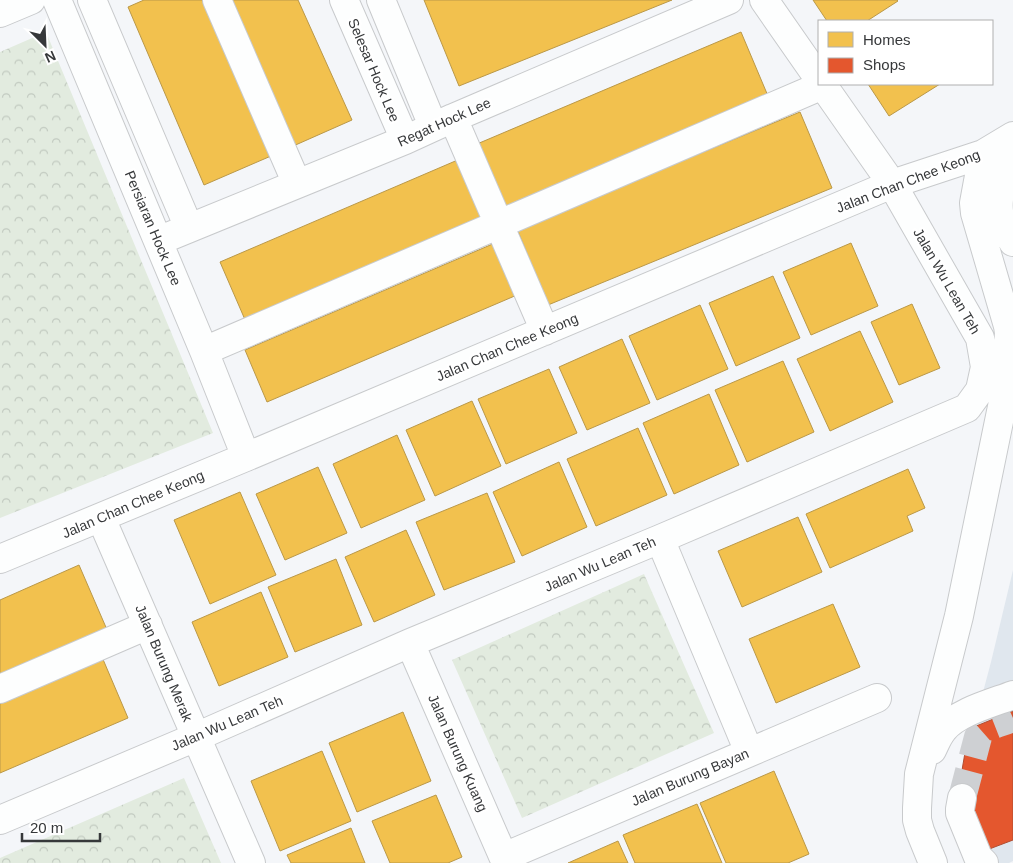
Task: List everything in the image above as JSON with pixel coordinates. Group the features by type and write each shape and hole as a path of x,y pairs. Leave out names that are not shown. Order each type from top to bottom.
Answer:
{"street":[{"path":"0,13 31,0"},
{"name":"Persiaran Hock Lee","path":"57,0 204,351 246,457"},
{"path":"92,0 189,228"},
{"path":"217,0 297,184"},
{"name":"Selesar Hock Lee","path":"344,0 405,140"},
{"name":"Regat Hock Lee","path":"158,241 405,140 729,0"},
{"name":"Jalan Wu Lean Teh","path":"764,0 818,77"},
{"path":"386,2 443,122 499,224 545,331"},
{"path":"204,351 818,85"},
{"name":"Jalan Wu Lean Teh","path":"0,820 968,408 980,390 985,367 980,338 892,184 823,85"},
{"name":"Jalan Chan Chee Keong","path":"0,559 102,518 892,184 983,154 1013,136"},
{"path":"933,863 917,820 919,774 959,616 1005,392 1009,332 977,223 974,203 983,154"},
{"path":"1013,156 1001,188 1006,200 1000,216 1013,242"},
{"name":"Jalan Burung Merak","path":"102,518 250,863"},
{"path":"660,540 749,752"},
{"path":"0,689 148,625"},
{"name":"Jalan Burung Kuang","path":"410,644 505,860"},
{"path":"919,774 943,730 953,720 1013,695"},
{"name":"Jalan Burung Bayan","path":"505,860 749,752 877,698"},
{"path":"962,798 960,814 978,856 984,863"}],"shaded area":[{"path":"1013,570 1013,861 1009,863 996,863 961,775"}],"green space":[{"path":"46,32 213,433 0,518 0,52"},
{"path":"644,574 714,733 522,818 452,660"},
{"path":"184,778 221,863 0,863 0,858"}],"building: Homes":[{"path":"144,0 205,0 271,156 204,185 128,7"},
{"path":"225,0 298,0 352,120 291,147"},
{"path":"424,0 672,0 459,86"},
{"path":"813,0 898,1 869,20 826,20"},
{"path":"741,32 768,96 505,208 477,144"},
{"path":"869,85 938,85 889,116"},
{"path":"800,112 832,188 548,305 517,229"},
{"path":"460,159 486,219 246,322 220,262"},
{"path":"495,243 517,295 267,402 245,350"},
{"path":"851,243 878,306 811,335 783,272"},
{"path":"773,276 800,338 736,366 709,303"},
{"path":"912,304 940,368 899,385 871,322"},
{"path":"700,305 728,369 657,400 629,336"},
{"path":"860,331 893,402 830,431 797,359"},
{"path":"622,339 650,403 587,430 559,367"},
{"path":"783,361 814,432 747,462 715,390"},
{"path":"549,369 577,433 506,464 478,399"},
{"path":"709,394 739,465 674,494 643,423"},
{"path":"472,401 501,466 435,496 406,430"},
{"path":"638,428 667,495 596,526 567,459"},
{"path":"397,435 425,500 361,528 333,464"},
{"path":"559,462 587,527 522,556 493,492"},
{"path":"318,467 347,533 285,560 256,494"},
{"path":"908,469 925,508 907,516 913,531 830,568 806,514"},
{"path":"240,492 276,575 210,604 174,520"},
{"path":"487,493 515,562 444,590 416,522"},
{"path":"798,517 822,572 742,607 718,551"},
{"path":"406,530 435,595 374,622 345,557"},
{"path":"336,559 362,625 295,652 268,587"},
{"path":"79,565 108,632 0,679 0,600"},
{"path":"261,592 288,657 219,686 192,622"},
{"path":"833,604 860,667 776,703 749,639"},
{"path":"102,657 128,718 0,773 0,701"},
{"path":"403,712 431,781 357,812 329,743"},
{"path":"322,751 351,821 280,851 251,781"},
{"path":"774,771 809,854 788,863 726,863 700,803"},
{"path":"436,795 462,857 448,863 390,863 372,821"},
{"path":"697,804 722,863 635,863 623,835"},
{"path":"351,828 365,863 291,863 287,855"},
{"path":"618,841 628,863 568,863"}],"building: Shops":[{"path":"1013,711 1013,840 984,851 959,788 969,729"}],"tunnel":[{"path":"962,798 980,733 988,727 1013,718"}]}
